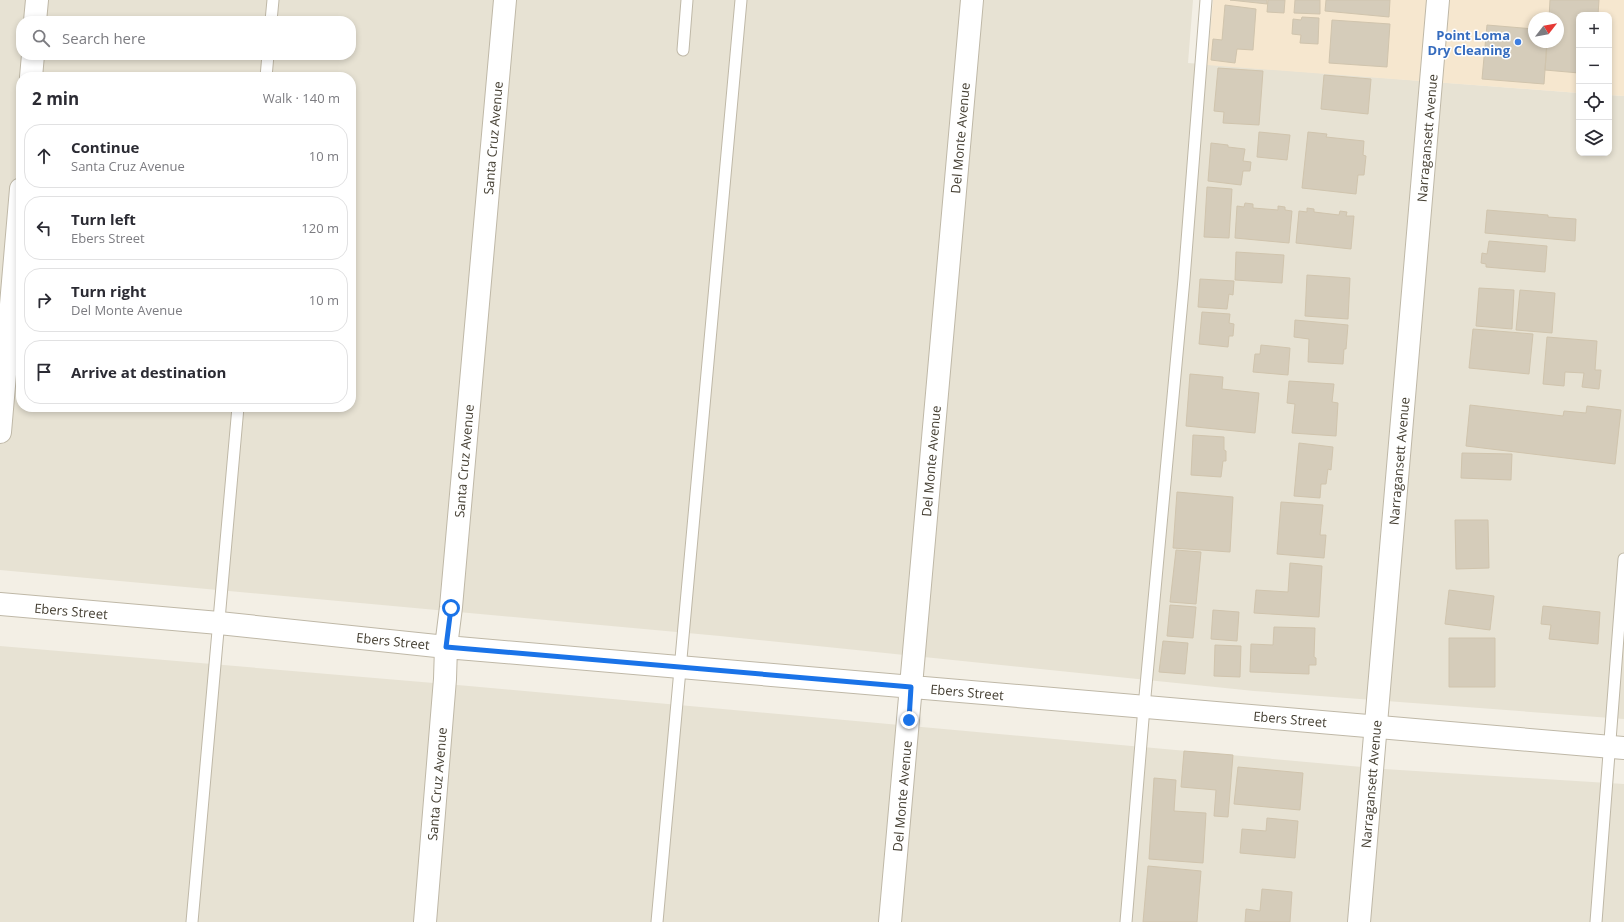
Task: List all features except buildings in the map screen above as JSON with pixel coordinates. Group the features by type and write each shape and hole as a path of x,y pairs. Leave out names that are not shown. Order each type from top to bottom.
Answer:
{"street":[{"path":"35,16 37,0"},
{"name":"Santa Cruz Avenue","path":"426,922 445,687 446,647 451,608 506,0"},
{"name":"Del Monte Avenue","path":"890,922 972,0"},
{"name":"Narragansett Avenue","path":"1358,922 1438,0"},
{"path":"31,72 32,60"},
{"path":"0,432 16,246"},
{"name":"Ebers Street","path":"0,604 219,623 446,647 1616,747"}],"lane":[{"path":"271,16 273,0"},
{"path":"683,50 687,0"},
{"path":"657,922 741,0"},
{"path":"1126,922 1184,272 1206,0"},
{"path":"266,72 268,60"},
{"path":"192,922 238,412"},
{"path":"1596,922 1616,747 1624,559"}],"shaded area":[{"path":"0,0 1193,0 1188,63 1576,93 1576,156 1612,156 1612,95 1624,96 1624,719 1254,691 720,636 0,570"},
{"path":"1213,0 1624,0 1624,96 1612,95 1612,12 1576,12 1576,93 1207,65"},
{"path":"0,646 469,686 1384,769 1624,784 1624,922 0,922"}],"place":[{"name":"Point Loma Dry Cleaning","path":"1518,42"}],"route":[{"path":"451,608 446,647 681,666 911,687 909,720"}]}
